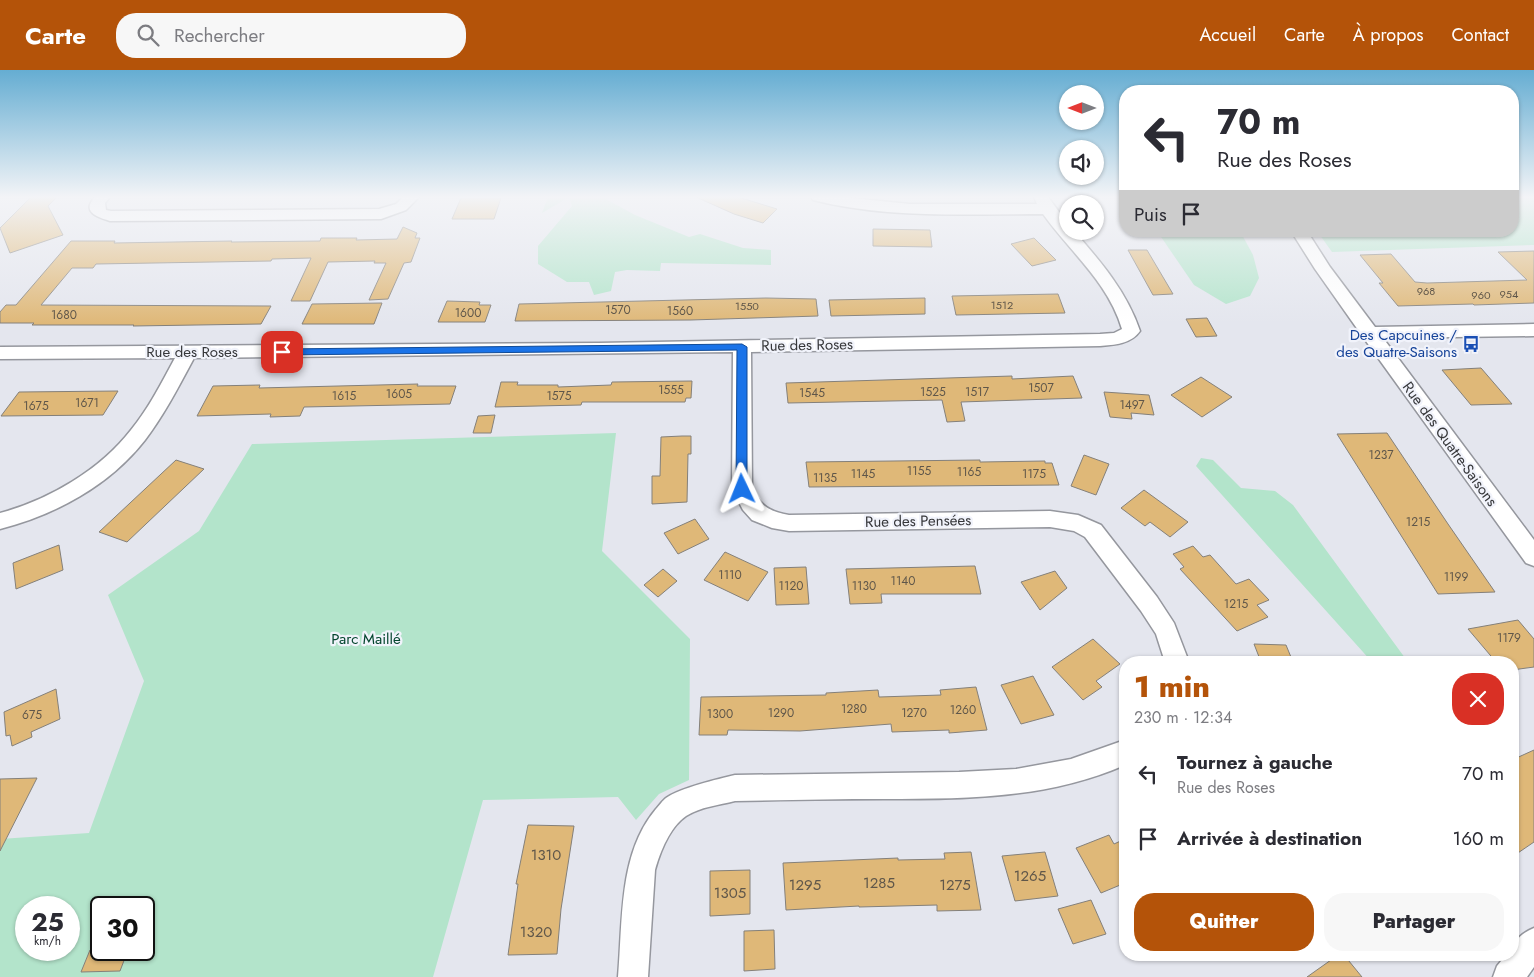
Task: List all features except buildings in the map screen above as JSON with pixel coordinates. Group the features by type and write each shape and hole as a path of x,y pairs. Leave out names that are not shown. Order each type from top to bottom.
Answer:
{"street":[{"name":"Rue des Roses","path":"0,353 187,353 742,347 1100,340 1125,336 1131,331 1109,283 1074,239"},
{"name":"Rue des Quatre-Saisons","path":"1304,239 1323,269 1534,557"},
{"path":"1370,333 1534,330"},
{"name":"Rue des Pensées","path":"742,347 742,489 747,502 759,515 773,521 789,523 1050,519 1078,523 1092,531 1149,604 1166,630 1175,656"},
{"path":"0,521 34,510 60,498 113,461 137,437 152,415 187,353"},
{"path":"633,977 641,870 647,848 659,827 676,807 708,794 735,788 969,785 1024,782 1064,775 1103,763 1119,755"},
{"path":"1508,977 1534,943"}],"green space":[{"path":"544,239 716,239 743,248 771,250 771,265 661,263 660,271 627,270 615,272 611,291 594,295 589,282 567,282 538,264 538,246"},
{"path":"1163,239 1245,239 1253,255 1259,278 1250,296 1226,304 1194,285"},
{"path":"1323,239 1534,239 1534,245 1332,252"},
{"name":"Parc Maillé","path":"616,433 602,551 690,639 689,780 659,794 636,820 618,797 483,800 433,977 0,977 0,839 89,833 144,681 108,595 199,531 252,444"},
{"path":"1201,458 1213,460 1241,488 1275,491 1293,505 1404,656 1367,656 1196,466"}],"place":[{"name":"Des Capcuines / des Quatre-Saisons","path":"1471,344"}],"route":[{"path":"282,352 742,347 740,473 742,489"}]}
